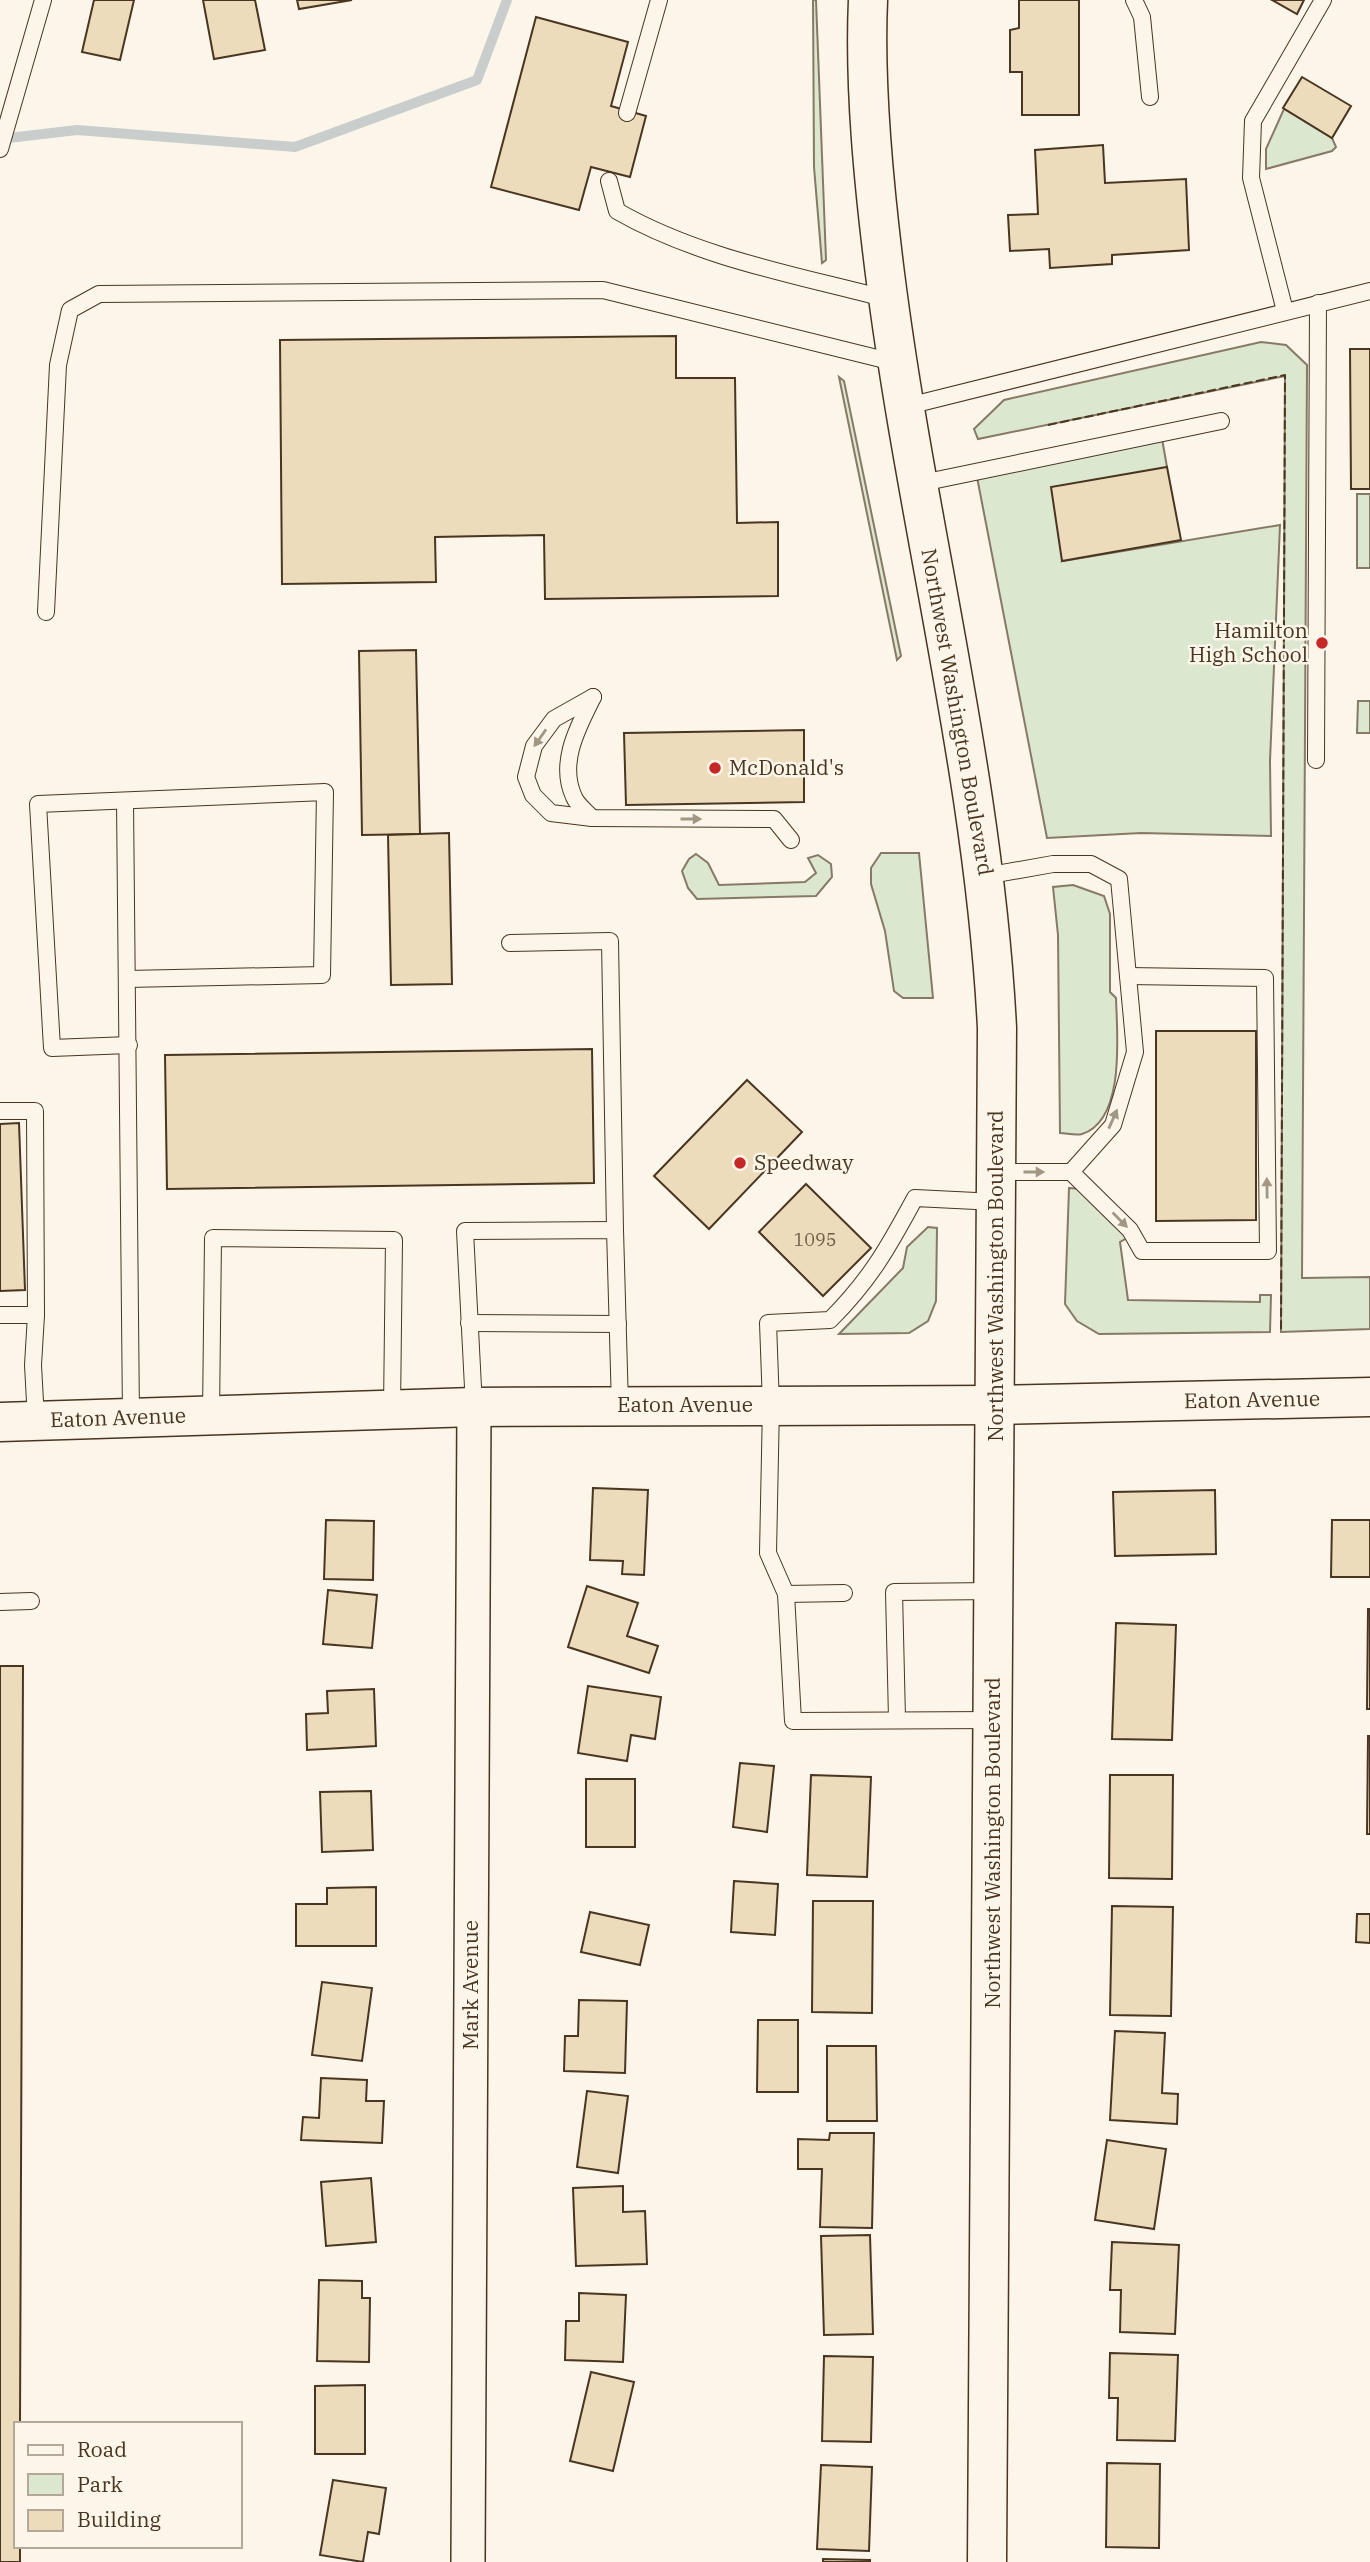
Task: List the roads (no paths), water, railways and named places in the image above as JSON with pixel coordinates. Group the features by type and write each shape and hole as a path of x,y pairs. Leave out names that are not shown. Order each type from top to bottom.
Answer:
{"main road":[{"name":"Northwest Washington Boulevard","path":"868,0 875,192 902,407 962,721 993,936 997,1028 996,1405 987,2562"},
{"name":"Eaton Avenue","path":"18,1422 474,1407 996,1405 1370,1397"}],"street":[{"name":"Mark Avenue","path":"468,2562 474,1407"}],"lane":[{"path":"0,149 43,0"},
{"path":"627,113 659,0"},
{"path":"1134,0 1142,17 1150,97"},
{"path":"1285,311 1251,178 1253,121 1323,0"},
{"path":"609,181 617,211 657,233 720,254 888,299"},
{"path":"46,612 58,365 69,310 99,294 603,290 897,363"},
{"path":"902,407 1370,290"},
{"path":"1316,761 1318,303"},
{"path":"917,484 1221,421"},
{"path":"592,818 574,798 568,764 575,733 593,697 554,719 534,746 526,777 533,795 551,813 592,818 774,820 790,840"},
{"path":"127,979 322,975 324,792 38,804 52,1048 130,1045"},
{"path":"125,801 130,1045 131,1418"},
{"path":"985,876 1053,864 1091,864 1119,879 1135,1052 1121,1101 1113,1125 1071,1172 996,1187 915,1198 888,1250 862,1288 830,1320 768,1323 771,1405 768,1553 786,1594 793,1721 993,1720"},
{"path":"510,943 610,941 620,1406"},
{"path":"1071,1172 1130,1230 1142,1251 1268,1251 1265,978 1128,980"},
{"path":"0,1111 35,1111 27,1165 30,1255 36,1315 33,1365 18,1422"},
{"path":"474,1407 466,1231 615,1230"},
{"path":"211,1415 213,1238 394,1240 392,1410"},
{"path":"0,1315 36,1315"},
{"path":"470,1323 618,1324"},
{"path":"877,1592 995,1591"},
{"path":"894,1592 897,1719"},
{"path":"786,1594 844,1593"},
{"path":"0,1602 31,1601"}],"waterway":[{"path":"0,139 77,130 295,147 477,80 507,0"}],"place":[{"name":"Hamilton High School","path":"1322,643"},
{"name":"McDonald's","path":"715,768"},
{"name":"Speedway","path":"740,1163"}]}
